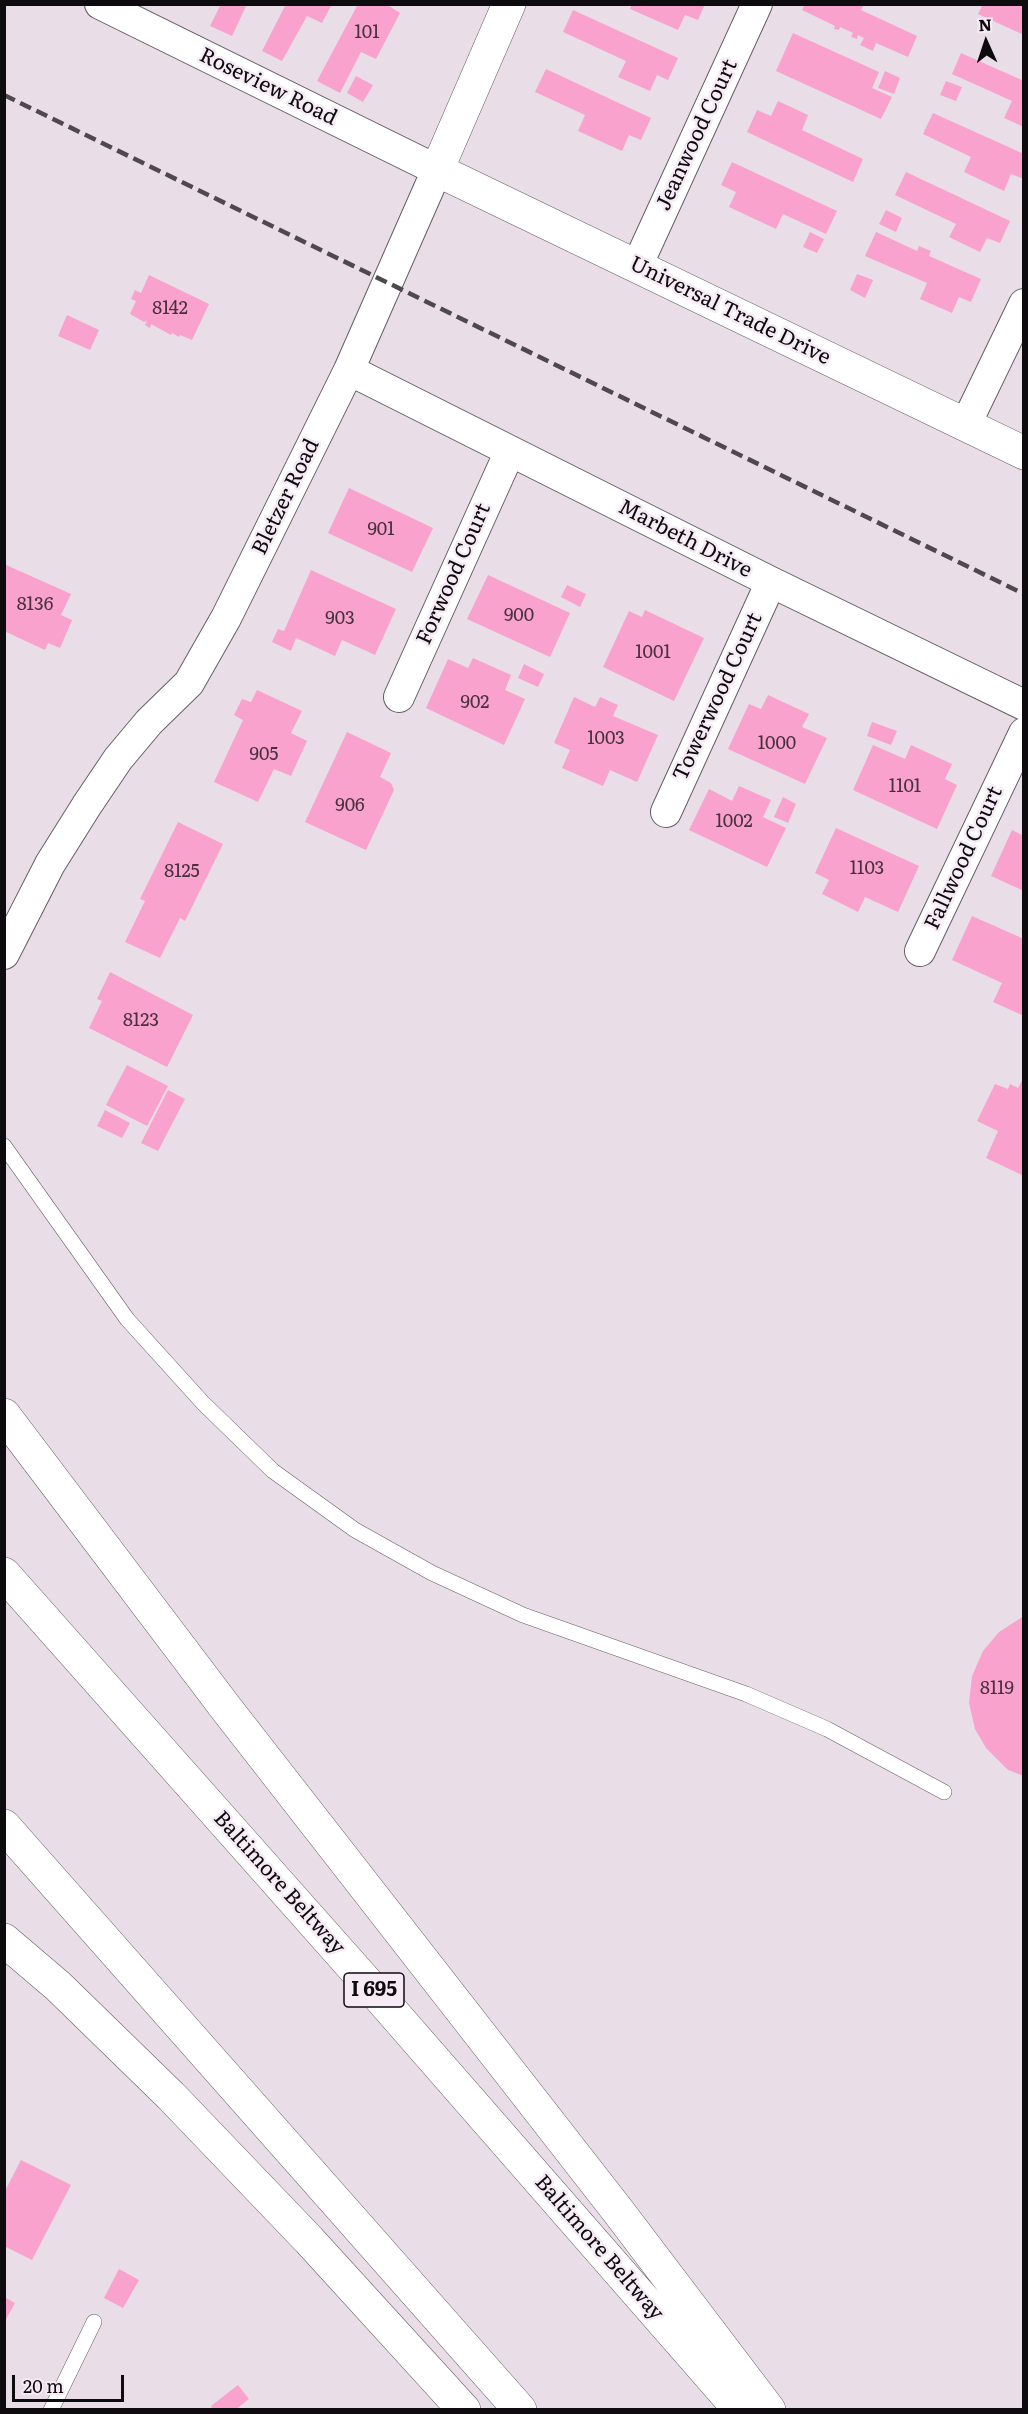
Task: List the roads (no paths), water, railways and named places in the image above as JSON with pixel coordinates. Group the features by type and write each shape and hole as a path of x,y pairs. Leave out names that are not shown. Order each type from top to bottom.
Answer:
{"main road":[{"name":"Bletzer Road","path":"437,170 502,7"},
{"name":"Universal Trade Drive","path":"437,170 1023,453"},
{"path":"4,1415 225,1707 611,2202 769,2409"},
{"name":"Baltimore Beltway","path":"4,1574 368,1983 740,2409"},
{"path":"4,1826 520,2409"},
{"path":"4,1940 58,1986 171,2096 309,2240 464,2409"}],"street":[{"name":"Roseview Road","path":"100,4 437,170"},
{"name":"Jeanwood Court","path":"637,266 757,4"},
{"name":"Bletzer Road","path":"4,954 50,864 100,786 118,759 149,722 189,683 226,618 349,370 437,170"},
{"path":"966,424 1023,304"},
{"name":"Marbeth Drive","path":"349,370 771,582 1023,705"},
{"name":"Forwood Court","path":"399,697 510,452"},
{"name":"Towerwood Court","path":"666,812 771,582"},
{"name":"Fallwood Court","path":"921,951 1023,734"}],"lane":[{"path":"4,1146 127,1319 202,1403 273,1471 355,1530 432,1573 523,1615 746,1694 817,1725 944,1792"},
{"path":"51,2409 94,2322"}],"railway":[{"path":"4,95 1024,594"}]}
